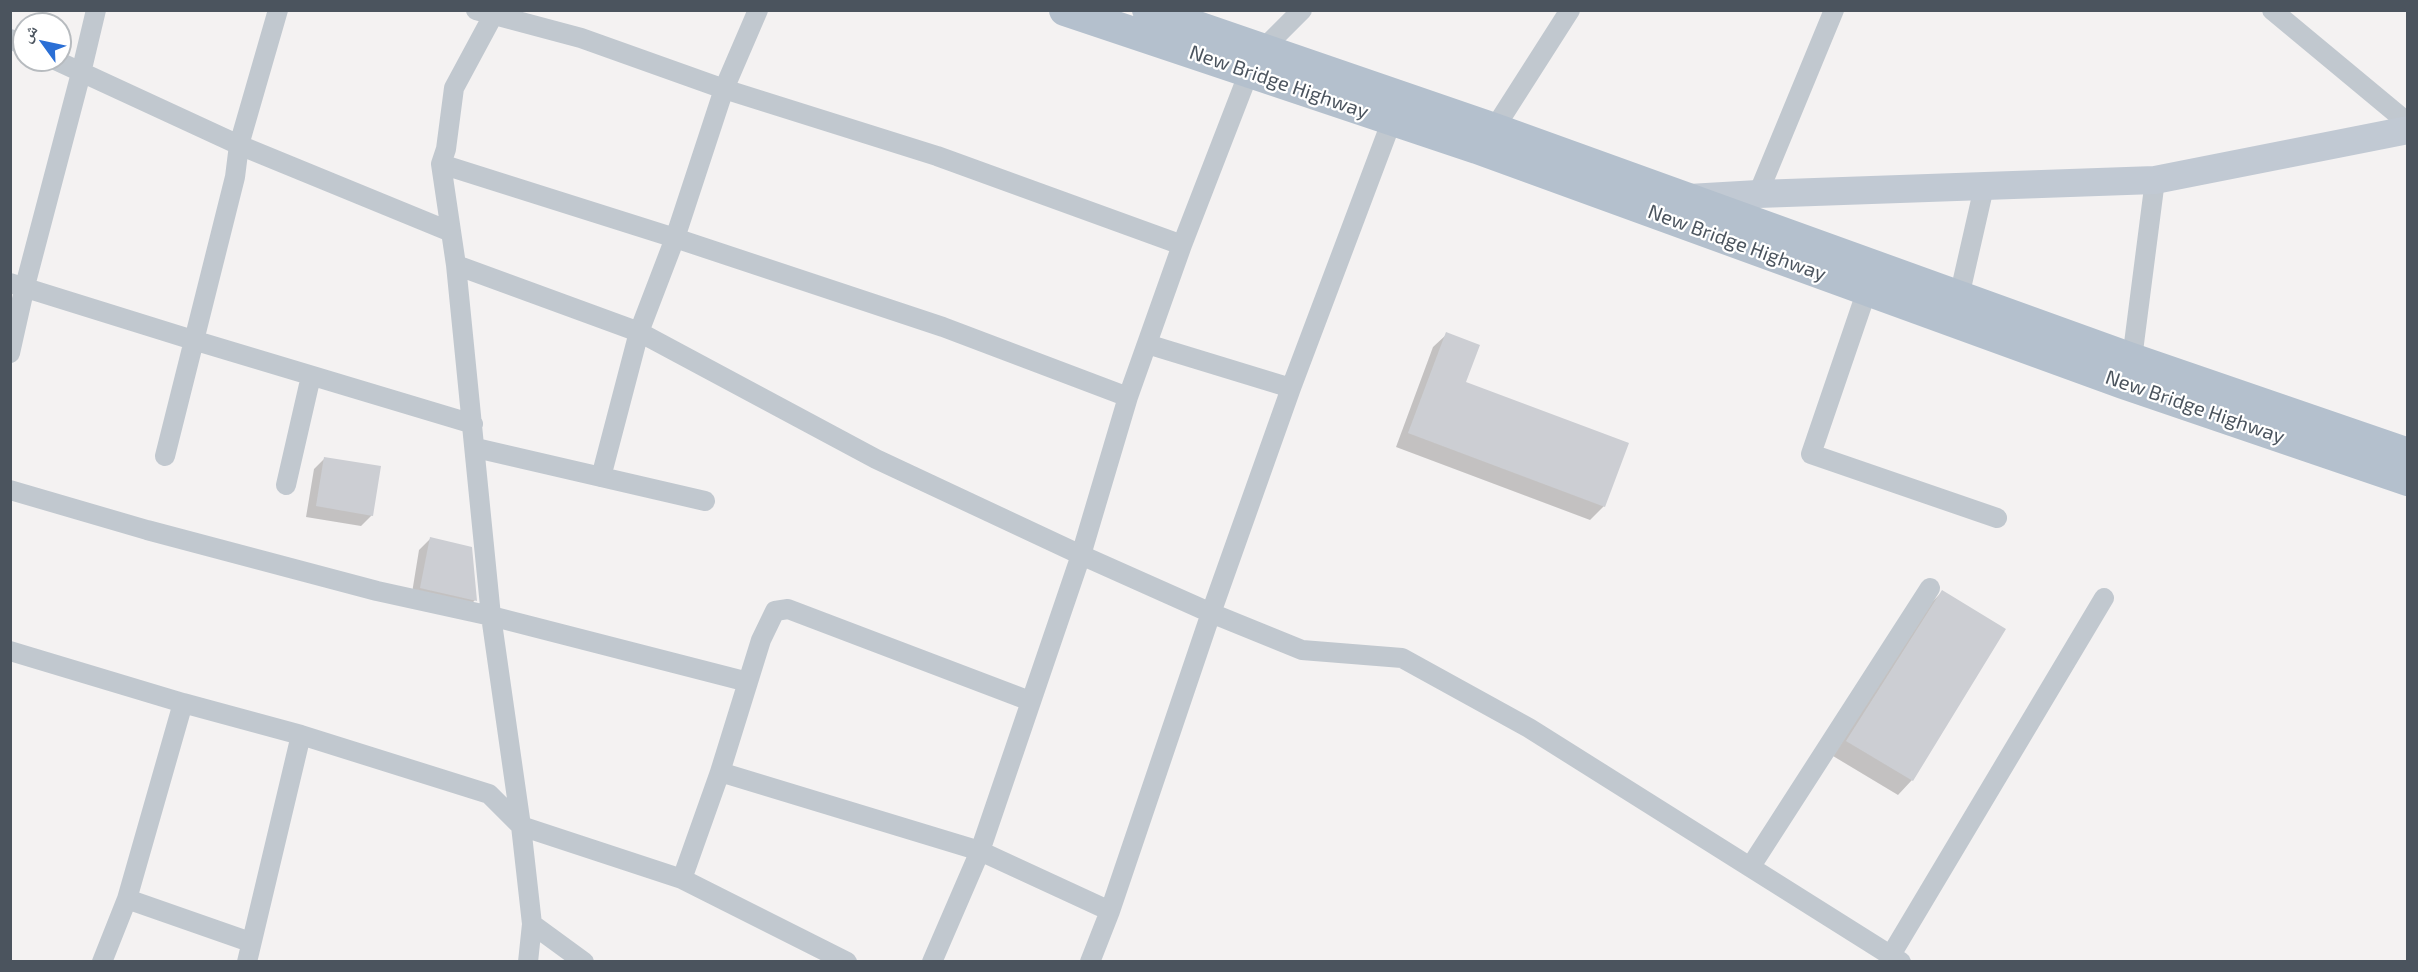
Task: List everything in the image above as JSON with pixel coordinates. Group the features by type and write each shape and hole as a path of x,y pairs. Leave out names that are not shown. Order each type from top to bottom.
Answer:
{"main road":[{"name":"New Bridge Highway","path":"1065,10 1494,129 2132,359 2408,454"},
{"name":"New Bridge Highway","path":"1148,10 1255,61 1392,120 1500,156 2123,383 2408,480"},
{"path":"1689,198 2155,180 2408,130"}],"street":[{"path":"10,353 18,284 81,73 96,10"},
{"path":"165,456 235,177 239,145 278,10"},
{"path":"601,477 639,332 675,238 724,89 758,10"},
{"path":"932,962 980,851 1081,555 1128,397 1182,245 1255,61 1302,10"},
{"path":"1494,129 1570,10"},
{"path":"1758,194 1834,10"},
{"path":"2272,10 2408,123"},
{"path":"528,962 532,924 522,826 491,616 456,265 441,164 446,149 454,88 488,12 581,38 724,89 938,156 1182,245"},
{"path":"72,68 239,145 450,232"},
{"path":"1090,962 1110,911 1211,613 1291,388 1392,120"},
{"path":"441,164 675,238 943,327 1128,397"},
{"path":"2132,359 2155,180"},
{"path":"1959,297 1984,187"},
{"path":"456,265 639,332 876,459 1211,613 1302,650 1402,658 1529,728 1896,958 2104,598"},
{"path":"18,284 193,340 473,424"},
{"path":"1867,290 1811,454 1997,519"},
{"path":"1147,344 1291,388"},
{"path":"286,485 311,376"},
{"path":"476,448 705,501"},
{"path":"10,490 147,530 377,591 491,616 748,682"},
{"path":"1751,866 1930,588"},
{"path":"682,879 720,772 769,621 775,611 788,609 1030,701"},
{"path":"10,651 183,703 301,735 489,794 522,826 682,879 847,962"},
{"path":"102,962 127,899 183,703"},
{"path":"127,899 248,952 301,735"},
{"path":"720,772 980,851 1110,911"},
{"path":"532,924 584,962"}],"building":[{"path":"1446,332 1480,345 1466,382 1629,443 1605,507 1408,433"},
{"path":"324,457 381,466 373,516 316,506"},
{"path":"430,537 472,547 477,601 420,588"},
{"path":"1942,590 2006,629 1913,781 1846,741"}]}
